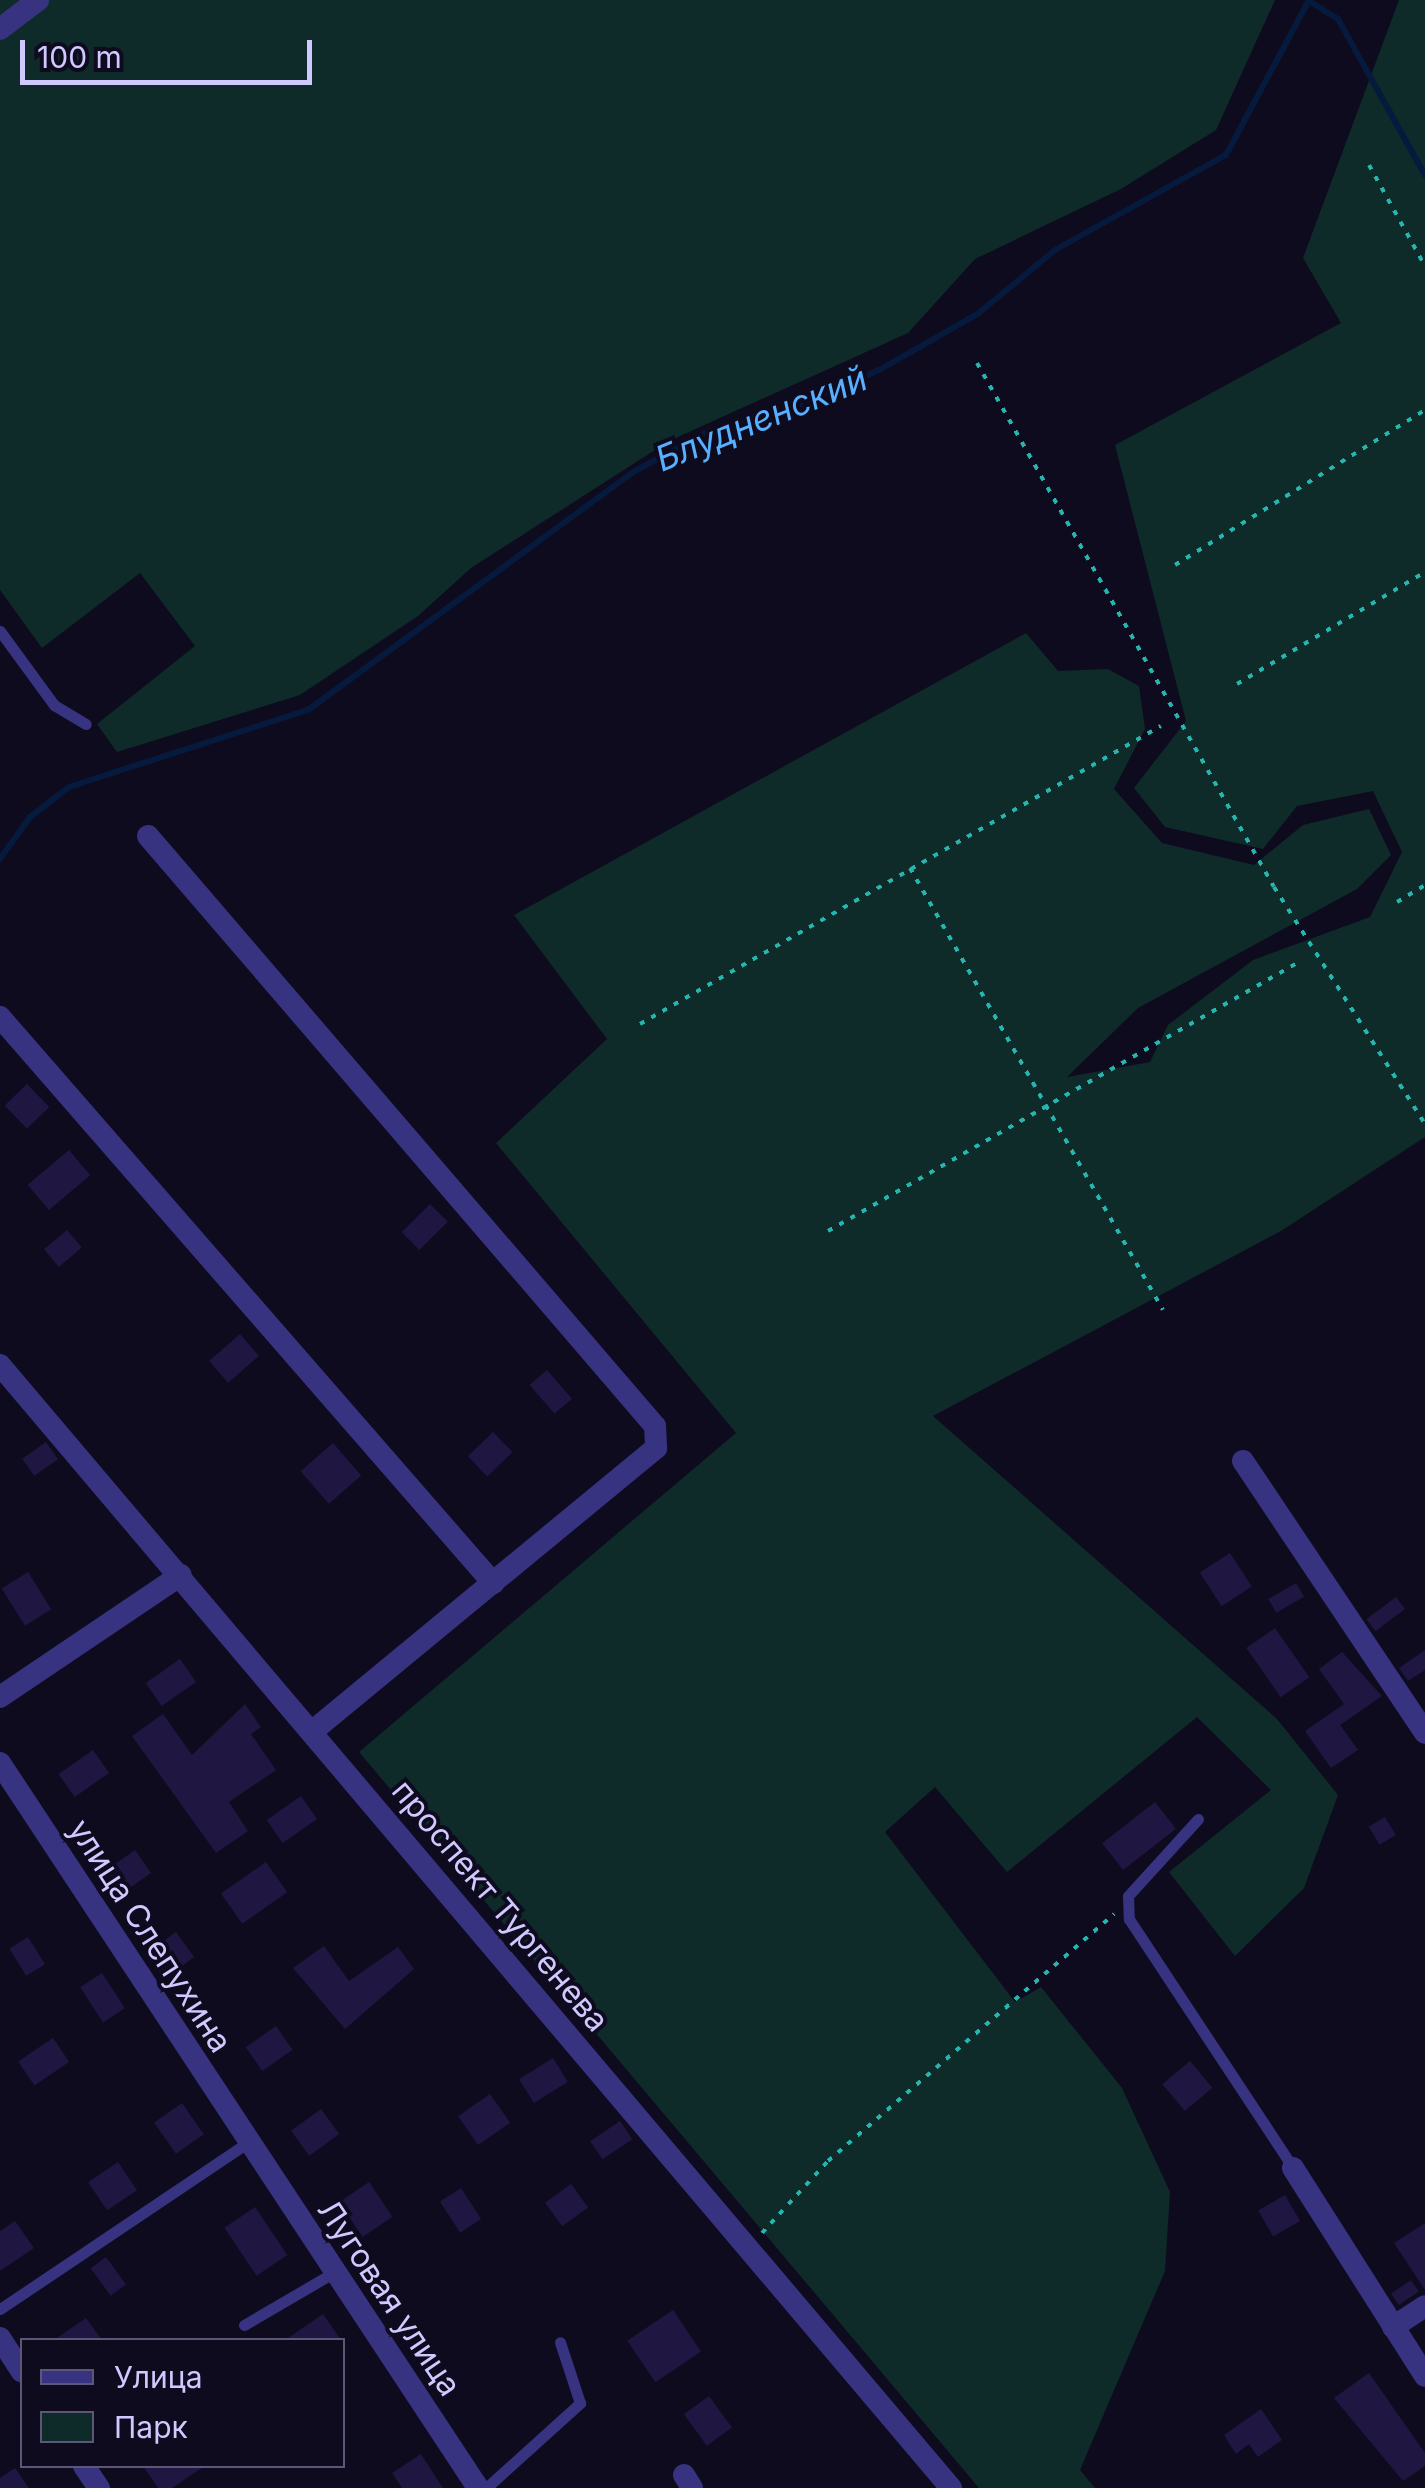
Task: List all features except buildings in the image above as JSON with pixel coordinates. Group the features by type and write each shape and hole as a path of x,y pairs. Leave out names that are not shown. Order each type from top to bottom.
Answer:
{"street":[{"path":"0,30 38,0"},
{"path":"148,836 655,1426 656,1448 312,1732"},
{"path":"0,1017 493,1583"},
{"name":"проспект Тургенева","path":"0,1365 952,2488"},
{"path":"1243,1460 1425,1733"},
{"path":"0,1697 181,1576"},
{"name":"улица Слепухина","path":"0,1763 246,2144"},
{"name":"Луговая улица","path":"246,2144 478,2488"},
{"path":"1292,2168 1425,2376"},
{"path":"1393,2327 1425,2306"},
{"path":"0,2338 20,2369"}],"lane":[{"path":"0,632 54,705 86,724"},
{"path":"1198,1819 1128,1903 1130,1919 1292,2168"},
{"path":"0,2309 246,2144"},
{"path":"244,2325 333,2273"},
{"path":"486,2488 580,2403 560,2342"}],"path":[{"path":"1369,165 1425,266"},
{"path":"977,363 1274,886 1425,1124"},
{"path":"1175,565 1425,410"},
{"path":"1238,684 1425,572"},
{"path":"640,1024 1161,726"},
{"path":"910,868 1049,1105 1162,1310"},
{"path":"1397,902 1425,885"},
{"path":"828,1231 1297,963"},
{"path":"750,2249 828,2161 1128,1903"}],"green space":[{"path":"0,0 1275,0 1216,130 1121,189 975,259 908,333 669,441 471,568 418,616 300,695 117,752 97,724 195,646 140,573 42,648 0,590"},
{"path":"1399,0 1425,0 1425,1137 1281,1231 933,1416 1277,1719 1338,1795 1304,1888 1235,1956 1169,1872 1271,1790 1197,1717 1007,1872 935,1787 885,1832 1015,2002 1041,1987 1122,2088 1170,2192 1165,2271 1080,2470 1095,2488 979,2488 359,1752 736,1433 496,1143 607,1039 514,915 1026,633 1058,671 1108,669 1139,686 1145,729 1114,789 1162,843 1254,865 1303,825 1369,809 1391,855 1357,889 1138,1008 1067,1077 1150,1062 1168,1025 1253,960 1370,917 1402,852 1373,791 1297,806 1263,849 1165,827 1134,788 1186,721 1115,445 1341,323 1303,258"}],"waterway":[{"name":"Блудненский","path":"0,859 30,817 69,787 308,710 635,471 707,432 785,411 879,370 979,313 1055,250 1226,155 1309,0"},
{"path":"1309,1 1338,19 1425,175"}]}
